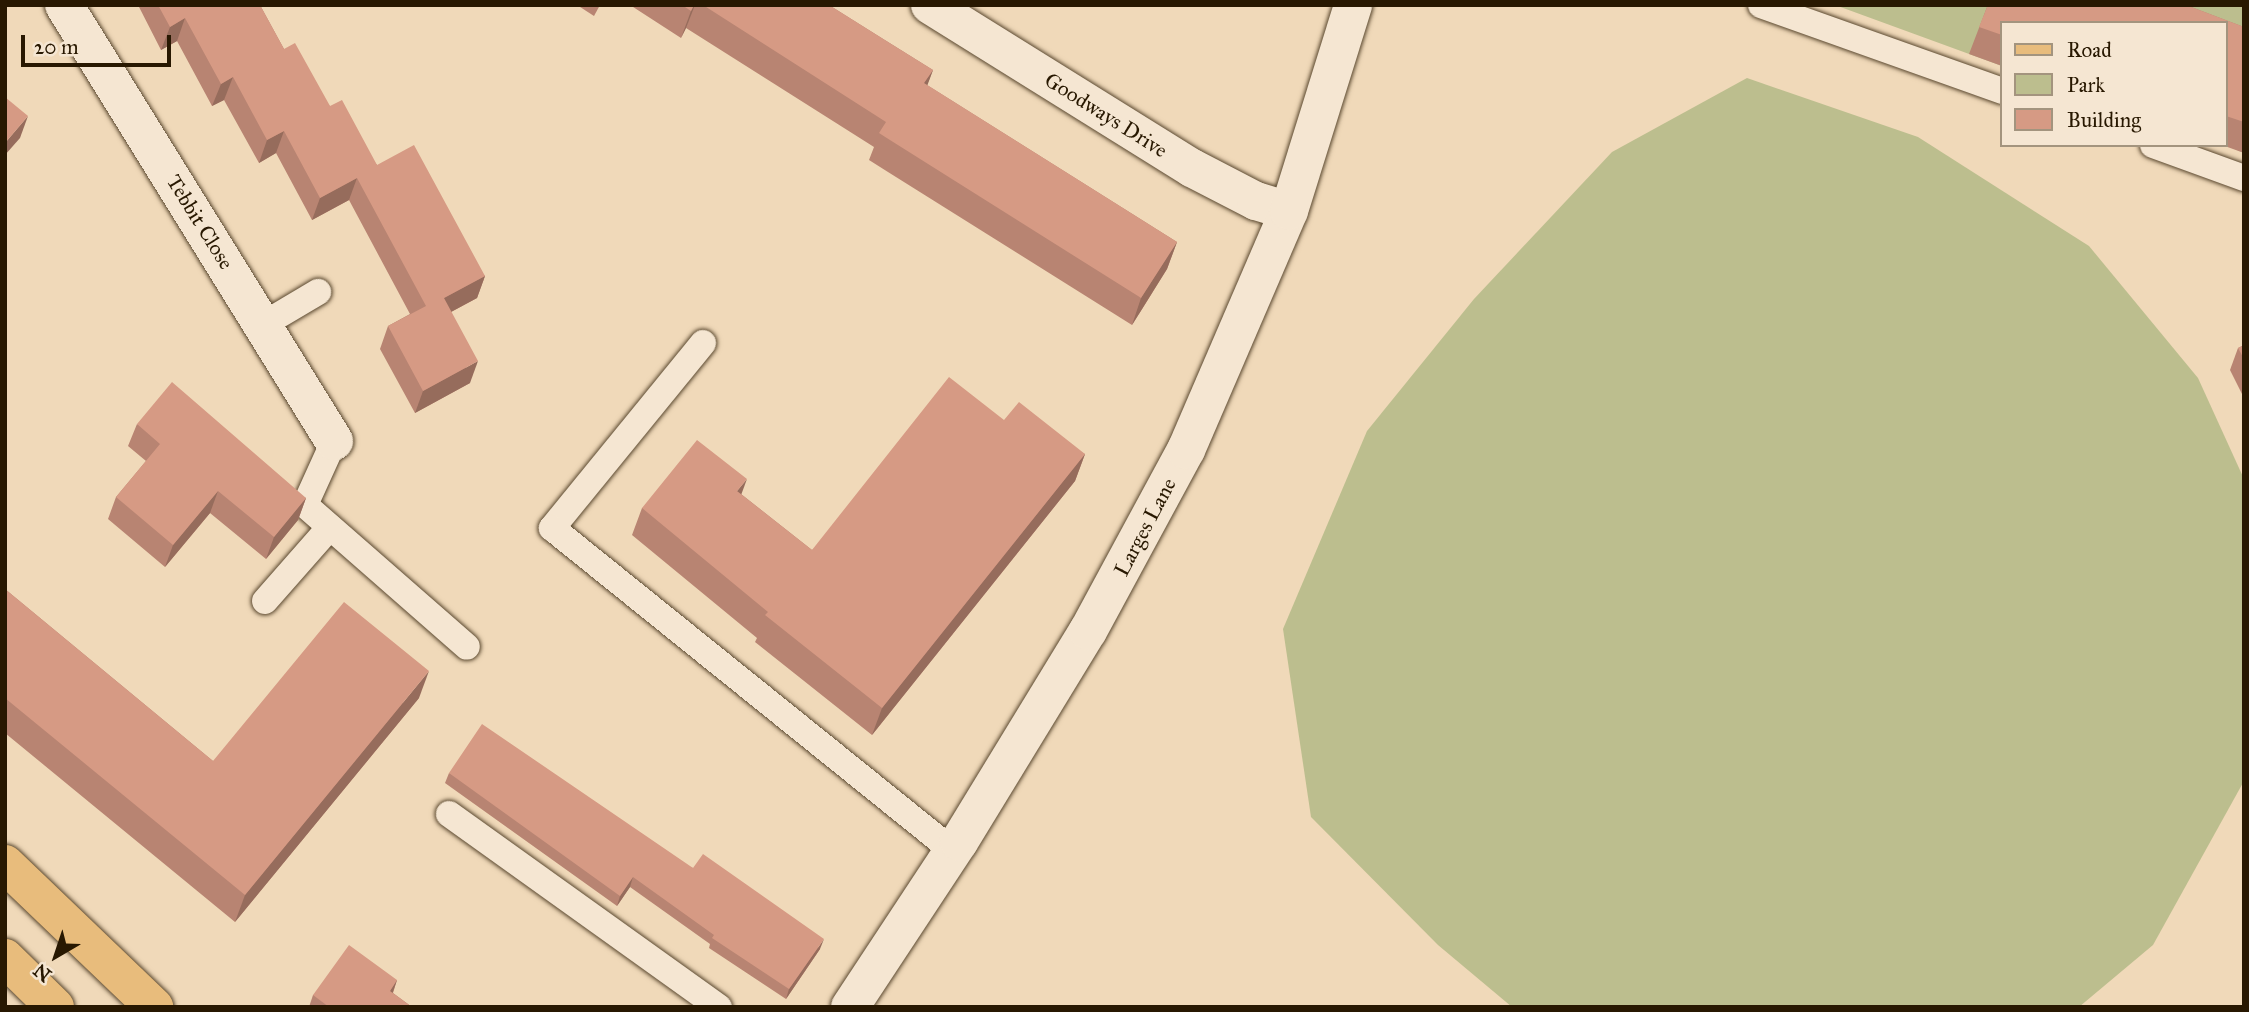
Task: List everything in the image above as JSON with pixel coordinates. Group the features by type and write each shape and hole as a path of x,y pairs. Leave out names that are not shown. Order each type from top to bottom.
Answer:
{"main road":[{"path":"5,864 154,1007"},
{"path":"5,958 55,1007"}],"street":[{"name":"Tebbit Close","path":"64,5 334,441"},
{"name":"Larges Lane","path":"850,1007 953,851 1088,631 1145,531 1186,450 1289,211 1353,5"},
{"name":"Goodways Drive","path":"938,7 1192,168 1256,201 1289,211"}],"lane":[{"path":"1761,5 2000,90"},
{"path":"2159,147 2244,177"},
{"path":"264,324 318,292"},
{"path":"703,343 552,528 953,851"},
{"path":"334,441 305,505 467,647"},
{"path":"265,601 330,527"},
{"path":"449,814 719,1007"}],"green space":[{"path":"1835,5 2244,5 2244,153 2228,146 2228,21 2000,21 2000,65"},
{"path":"1747,78 1918,137 2089,246 2198,378 2244,479 2244,781 2153,945 2079,1007 1512,1007 1438,945 1311,817 1283,629 1367,431 1474,299 1612,152"}],"building":[{"path":"158,5 260,5 284,49 295,43 330,106 342,100 377,165 414,145 485,276 444,298 478,361 423,391 388,326 426,306 357,178 320,198 284,131 267,140 233,77 221,84 185,18 170,27"},
{"path":"682,5 694,5 691,11"},
{"path":"703,5 829,5 933,70 924,83 1177,242 1141,298 879,133 886,122"},
{"path":"1988,5 2186,5 2244,27 2244,122 2228,117 2228,21 2000,21 2000,34 1979,27"},
{"path":"5,97 28,116 5,143"},
{"path":"2244,345 2244,359 2238,348"},
{"path":"949,377 1004,420 1019,402 1085,454 882,708 765,615 768,612 642,508 697,440 747,479 737,491 812,550"},
{"path":"172,382 306,498 274,537 218,491 173,545 116,497 160,444 137,424"},
{"path":"5,589 213,761 344,602 429,671 245,895 5,698"},
{"path":"482,724 693,868 703,854 824,939 789,989 712,938 714,935 633,877 620,896 449,773"},
{"path":"349,945 397,980 390,991 412,1007 329,1007 313,995"}]}
